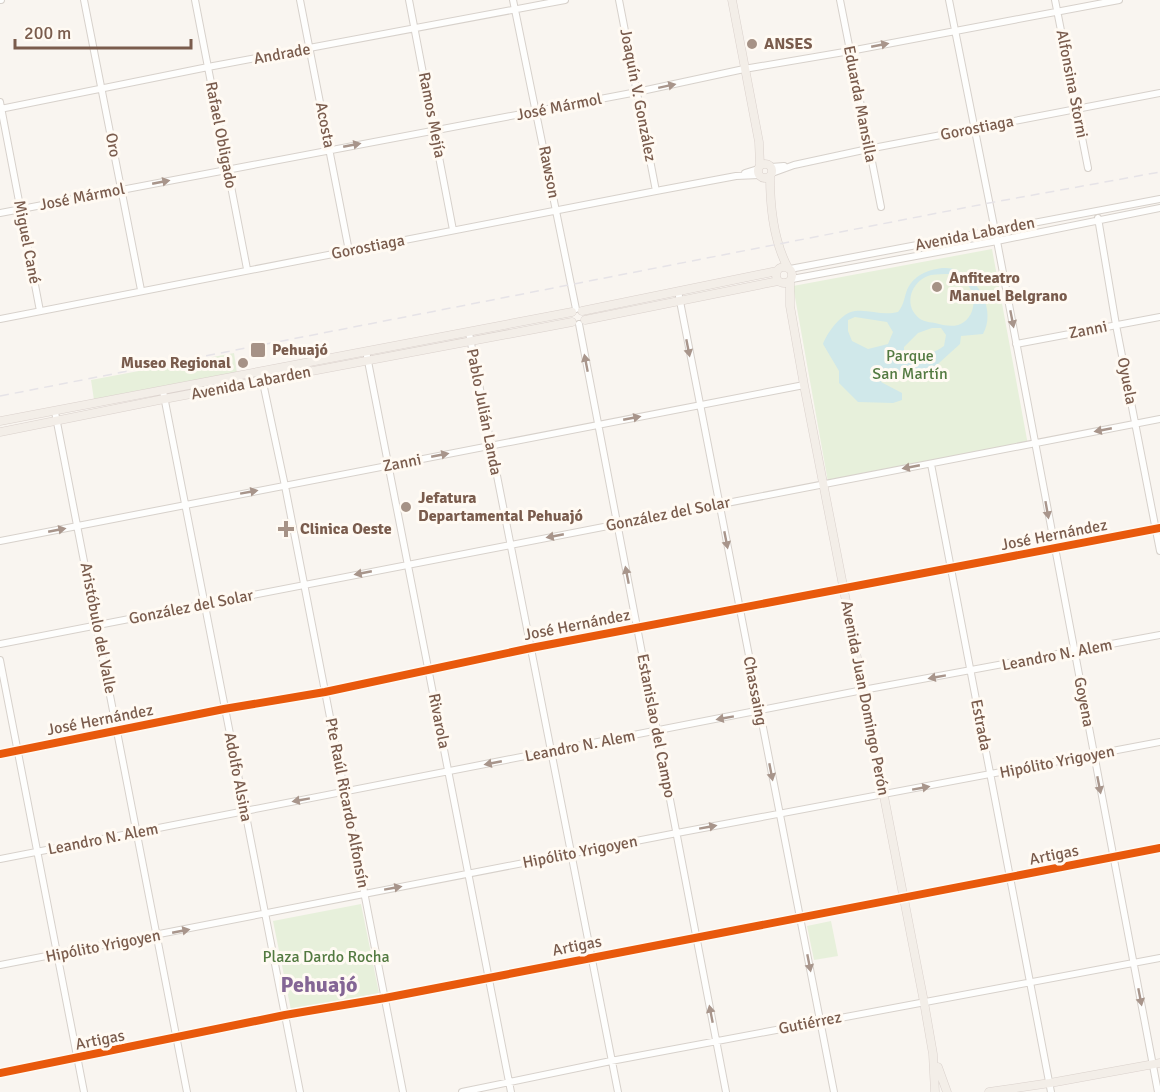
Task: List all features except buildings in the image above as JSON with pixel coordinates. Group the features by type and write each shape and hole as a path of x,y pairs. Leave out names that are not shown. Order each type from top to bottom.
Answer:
{"main road":[{"path":"732,0 779,252 776,277 779,282 785,284 791,280 792,274 779,252"},
{"path":"777,270 782,267 789,268"},
{"name":"Avenida Labarden","path":"470,337 577,311 777,270"},
{"name":"Avenida Juan Domingo Perón","path":"791,280 790,306 804,385 924,1002 933,1054 935,1092"},
{"name":"Avenida Labarden","path":"0,432 57,421 261,372 470,337 579,322 679,300 779,282"},
{"name":"Avenida Juan Domingo Perón","path":"779,282 790,306"},
{"path":"577,311 585,315 579,322 570,317 577,311"},
{"name":"Avenida Labarden","path":"0,421 263,381 367,356"},
{"name":"Avenida Juan Domingo Perón","path":"933,1054 946,1092"},
{"path":"989,1092 1050,1088 1156,1064"}],"street":[{"name":"Oro","path":"84,0 141,290"},
{"name":"Rafael Obligado","path":"195,0 247,269"},
{"name":"Acosta","path":"300,0 349,251"},
{"name":"Ramos Mejía","path":"409,0 453,230"},
{"name":"Rawson","path":"513,0 577,311"},
{"name":"Andrade","path":"0,107 565,0"},
{"name":"Joaquín V. González","path":"619,0 656,191"},
{"name":"Eduarda Mansilla","path":"840,0 881,207"},
{"name":"Goyena","path":"950,0 1113,857 1156,1064 1158,1092"},
{"name":"Alfonsina Storni","path":"1055,0 1088,168"},
{"name":"José Mármol","path":"0,213 637,92 744,69 1119,0"},
{"name":"Gorostiaga","path":"0,319 247,269 765,171 1160,93"},
{"name":"Miguel Cané","path":"0,107 40,311"},
{"name":"Avenida Labarden","path":"789,268 1160,199"},
{"name":"Avenida Labarden","path":"791,280 1160,208"},
{"name":"Oyuela","path":"1097,211 1116,325 1158,529 1160,551"},
{"name":"Chassaing","path":"678,291 834,1092"},
{"name":"Zanni","path":"1016,344 1160,317"},
{"name":"Estanislao del Campo","path":"579,322 726,1092"},
{"name":"Pablo Julián Landa","path":"470,337 618,1092"},
{"name":"Rivarola","path":"367,356 511,1092"},
{"name":"Pte Raúl Ricardo Alfonsín","path":"261,372 403,1092"},
{"name":"Zanni","path":"0,541 804,385"},
{"name":"Adolfo Alsina","path":"163,395 300,1092"},
{"name":"Aristóbulo del Valle","path":"55,412 187,1092"},
{"name":"González del Solar","path":"0,644 1160,419"},
{"name":"Estrada","path":"931,464 1050,1088"},
{"name":"José Hernández","path":"0,754 224,709 325,692 637,627 1158,529"},
{"name":"Leandro N. Alem","path":"0,859 863,690 971,672 1160,635"},
{"path":"0,660 84,1092"},
{"name":"Hipólito Yrigoyen","path":"0,965 677,833 1160,742"},
{"name":"Artigas","path":"0,1073 177,1039 285,1015 385,998 1160,848"},
{"name":"Gutiérrez","path":"462,1092 611,1061 1160,958"}],"green space":[{"name":"Parque San Martín","path":"992,249 1028,445 828,482 793,286"},
{"path":"234,353 237,373 94,400 91,380"},
{"name":"Plaza Dardo Rocha","path":"361,904 379,993 291,1010 273,921"},
{"path":"831,921 838,956 814,960 807,926"}],"water":[{"path":"942,268 965,274 979,288 988,316 983,334 961,336 960,344 919,381 901,376 884,378 881,382 902,393 902,400 893,403 858,402 839,383 839,371 823,344 828,334 840,319 850,312 898,312 913,281 921,274","holes":["950,274 970,288 973,306 969,318 952,326 926,322 919,318 910,303 912,291 916,285 931,275","855,317 887,322 893,332 888,344 868,349 852,341 848,331 848,320","932,328 941,328 946,335 944,346 926,354 904,354 904,347 918,333"]}],"railway":[{"path":"0,396 989,203 1160,172"}],"cycle path":[{"path":"0,754 224,709 325,692 531,648 1160,528"},
{"path":"0,1073 285,1015 385,998 1160,848"}],"place":[{"name":"ANSES","path":"752,44"},
{"name":"Anfiteatro Manuel Belgrano","path":"937,287"},
{"name":"Pehuajó","path":"258,350"},
{"name":"Museo Regional","path":"243,363"},
{"name":"Jefatura Departamental Pehuajó","path":"406,507"},
{"name":"Clinica Oeste","path":"286,529"}],"district":[{"name":"Pehuajó","path":"319,984"}]}
